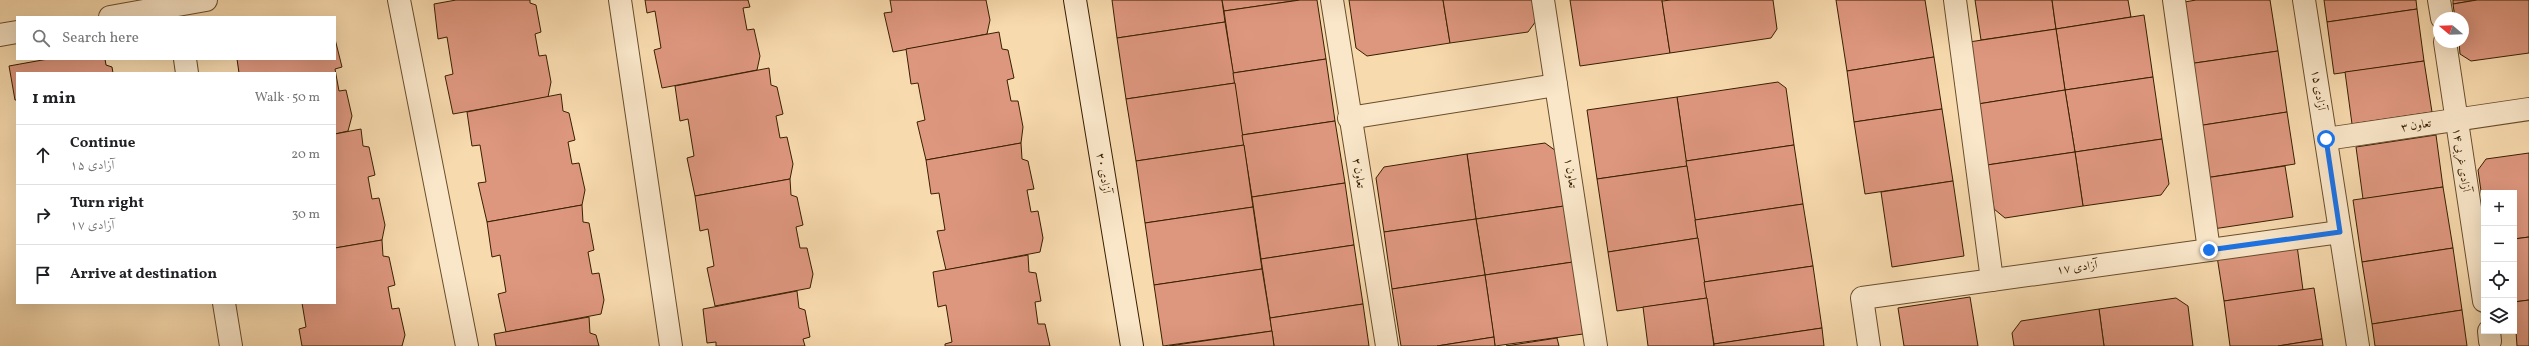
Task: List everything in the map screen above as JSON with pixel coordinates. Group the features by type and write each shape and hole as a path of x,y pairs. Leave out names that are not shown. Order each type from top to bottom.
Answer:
{"street":[{"path":"117,16 177,8 206,0"},
{"path":"399,0 467,346"},
{"path":"620,0 671,346"},
{"name":"آزادی ۲۰","path":"1075,0 1132,346"},
{"name":"تعاون ۲","path":"1332,0 1349,118 1387,346"},
{"name":"تعاون ۱","path":"1543,0 1596,346"},
{"path":"1955,0 1992,280"},
{"path":"2174,0 2209,250"},
{"name":"آزادی ۱۵","path":"2304,0 2358,346"},
{"path":"2439,0 2441,12"},
{"path":"0,35 16,32"},
{"name":"آزادی غربی ۱۴","path":"2446,48 2455,120 2484,298"},
{"path":"185,60 187,72"},
{"path":"1349,118 1556,85"},
{"name":"تعاون ۳","path":"2326,139 2529,109"},
{"name":"آزادی ۱۷","path":"1869,346 1862,298 2340,232"},
{"path":"224,304 231,346"}],"building":[{"path":"456,0 530,0 530,3 536,5 541,32 535,34 539,56 546,55 551,82 548,97 453,114 445,76 453,74 447,37 438,39 434,4"},
{"path":"645,0 748,0 750,7 743,8 747,30 754,29 760,56 757,70 662,88 654,50 661,48 655,11 647,13"},
{"path":"890,0 986,0 990,20 987,34 893,52 884,13 892,12"},
{"path":"1112,0 1222,0 1225,22 1117,38"},
{"path":"1222,0 1300,0 1224,11"},
{"path":"1300,0 1317,0 1326,59 1233,73 1224,11"},
{"path":"1349,0 1443,0 1450,43 1367,56 1356,48"},
{"path":"1443,0 1533,0 1536,21 1528,32 1450,43"},
{"path":"1570,0 1662,0 1670,53 1580,66"},
{"path":"1773,0 1777,29 1771,38 1670,53 1662,1"},
{"path":"1836,0 1925,0 1934,57 1847,71"},
{"path":"1975,0 2052,0 2056,29 1981,40"},
{"path":"2052,0 2128,0 2131,17 2056,29"},
{"path":"2196,0 2270,0 2278,51 2188,64 2179,3"},
{"path":"2324,0 2416,0 2417,9 2327,22"},
{"path":"2453,0 2477,0 2453,4"},
{"path":"2477,0 2529,0 2529,53 2471,61 2460,54 2460,48 2469,48 2469,12 2454,12 2453,4"},
{"path":"2417,9 2424,61 2334,74 2327,22"},
{"path":"2144,15 2153,77 2065,90 2056,29"},
{"path":"1225,22 1235,83 1126,99 1117,38"},
{"path":"2056,29 2065,90 1978,104 1969,42"},
{"path":"999,32 1002,49 1008,50 1014,78 1007,80 1011,101 1018,101 1023,127 1021,143 926,160 917,122 925,120 918,83 911,84 906,49"},
{"path":"336,43 342,67 335,69 336,72 239,72 237,60 336,60"},
{"path":"2278,51 2287,112 2197,126 2188,64"},
{"path":"1934,57 1942,109 1854,122 1847,71"},
{"path":"1326,59 1335,121 1242,135 1233,73"},
{"path":"42,60 105,60 106,65 112,67 113,72 16,72 15,100 9,66"},
{"path":"2424,61 2432,112 2352,124 2345,72"},
{"path":"769,68 771,85 777,87 783,114 776,116 780,138 787,137 793,164 790,179 695,196 687,158 694,156 688,119 680,121 675,86"},
{"path":"336,74 339,91 346,90 352,116 348,131 336,134"},
{"path":"2153,77 2162,139 2075,152 2065,90"},
{"path":"1778,82 1786,88 1794,145 1686,161 1677,97"},
{"path":"1235,83 1244,145 1136,161 1126,99"},
{"path":"2065,90 2075,152 1987,165 1978,104"},
{"path":"561,94 563,111 569,113 575,140 568,142 572,164 579,163 585,190 582,205 487,222 478,183 486,182 480,145 472,146 467,112"},
{"path":"1677,97 1687,166 1597,179 1587,110"},
{"path":"1942,109 1953,181 1865,194 1854,122"},
{"path":"2287,112 2295,164 2205,178 2197,126"},
{"path":"1335,121 1345,183 1252,197 1242,135"},
{"path":"361,129 363,146 369,147 375,175 368,177 372,199 379,198 385,225 382,240 336,248 336,134"},
{"path":"2436,135 2443,187 2363,199 2356,147"},
{"path":"2162,139 2169,184 2161,195 2083,206 2075,152"},
{"path":"1021,143 1022,159 1028,161 1034,189 1027,190 1031,212 1038,211 1043,238 1040,252 946,270 937,231 945,230 939,193 931,194 926,160"},
{"path":"1545,143 1556,151 1564,206 1476,219 1467,154"},
{"path":"1244,145 1253,207 1145,223 1136,161"},
{"path":"1794,145 1803,204 1695,220 1686,161"},
{"path":"2075,152 2083,206 2005,218 1994,209 1987,165"},
{"path":"2529,153 2529,237 2517,239 2517,190 2481,191 2478,170 2486,159"},
{"path":"1467,154 1476,219 1384,232 1376,178 1384,167"},
{"path":"1687,166 1698,238 1608,252 1597,179"},
{"path":"2285,166 2293,217 2213,229 2205,178"},
{"path":"790,179 791,195 797,197 803,225 796,227 800,248 807,248 813,274 810,288 715,306 707,268 714,266 708,229 700,231 695,196"},
{"path":"1953,181 1964,256 1892,267 1881,192"},
{"path":"1345,183 1354,245 1261,259 1252,197"},
{"path":"2443,187 2453,248 2362,262 2353,200"},
{"path":"1803,204 1813,266 1704,282 1695,220"},
{"path":"582,205 583,222 589,223 594,250 588,252 592,274 599,273 604,300 601,314 506,332 498,294 506,292 500,255 492,257 487,222"},
{"path":"1564,206 1573,262 1485,275 1476,219"},
{"path":"1253,207 1262,269 1154,285 1145,223"},
{"path":"1476,219 1485,275 1392,289 1384,232"},
{"path":"2529,237 2529,300 2517,302 2517,262 2517,239"},
{"path":"1698,238 1707,298 1617,311 1608,252"},
{"path":"2296,238 2303,290 2224,301 2216,250"},
{"path":"382,240 383,256 389,257 395,285 388,287 392,309 399,308 405,335 402,346 302,346 299,329 306,327 302,304 336,304 336,248"},
{"path":"1354,245 1363,304 1270,318 1261,259"},
{"path":"2453,248 2462,310 2372,324 2362,262"},
{"path":"1028,255 1029,272 1036,273 1041,301 1035,302 1038,324 1045,324 1050,346 945,346 945,344 952,342 946,305 938,307 933,272"},
{"path":"1573,262 1583,334 1495,346 1485,275"},
{"path":"1813,266 1822,328 1714,344 1704,282"},
{"path":"1262,269 1272,331 1163,346 1154,285"},
{"path":"1485,275 1494,337 1437,346 1401,346 1392,289"},
{"path":"2314,288 2322,339 2278,346 2230,346 2224,301"},
{"path":"797,291 799,308 805,310 810,337 803,339 805,346 716,346 716,342 707,343 703,309"},
{"path":"1970,297 1978,346 1904,346 1898,308"},
{"path":"1707,298 1714,346 1648,346 1643,307"},
{"path":"2176,298 2188,306 2193,346 2104,346 2099,309"},
{"path":"2529,300 2529,346 2517,346 2517,302"},
{"path":"1363,304 1369,346 1274,346 1270,318"},
{"path":"2099,309 2104,346 2014,346 2012,333 2021,321"},
{"path":"2462,310 2467,346 2375,346 2372,324"},
{"path":"589,317 590,333 596,335 599,346 496,346 494,334"},
{"path":"1822,328 1824,346 1714,346 1714,344"},
{"path":"1272,331 1274,346 1169,346"},
{"path":"1494,337 1495,346 1437,346"},
{"path":"1557,338 1559,346 1506,346"},
{"path":"2322,339 2323,346 2278,346"}],"route":[{"path":"2209,250 2340,232 2326,139"}]}
